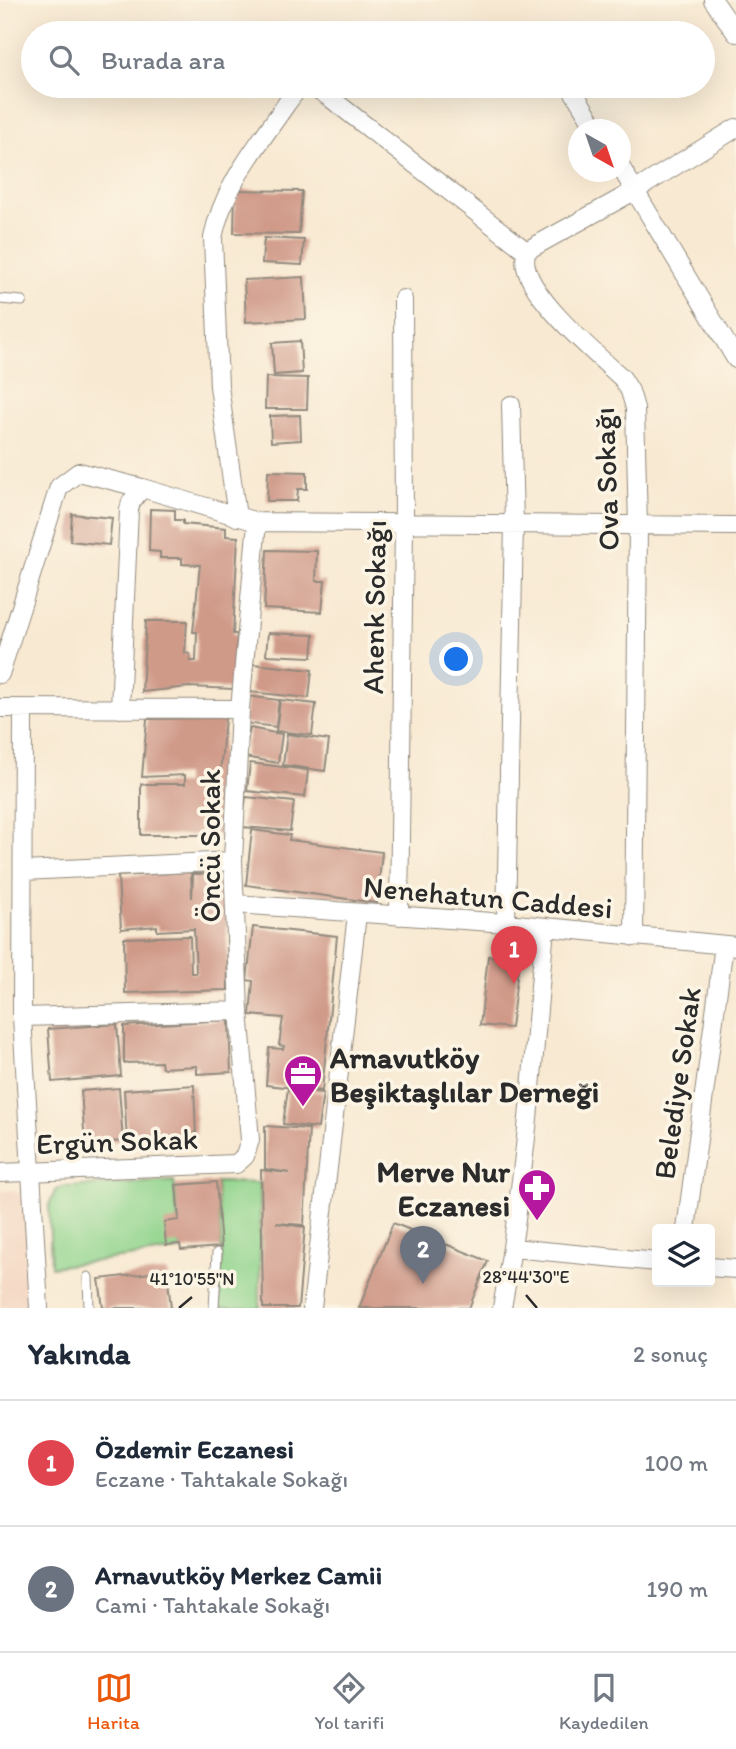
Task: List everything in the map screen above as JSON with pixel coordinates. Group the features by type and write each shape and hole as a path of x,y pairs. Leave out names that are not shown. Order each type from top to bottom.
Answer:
{"street":[{"path":"713,0 736,33"},
{"path":"237,517 219,386 213,238 223,202 291,98"},
{"path":"330,98 526,251 636,190 736,128"},
{"path":"577,98 590,119"},
{"path":"631,182 736,359"},
{"name":"Ova Sokağı","path":"526,251 525,266 531,282 544,300 622,378 630,391 635,408 638,526 634,937"},
{"name":"Ahenk Sokağı","path":"399,916 404,524 402,299"},
{"path":"506,923 514,523 511,405"},
{"path":"0,674 59,487 79,472 257,522 736,526"},
{"path":"120,709 129,510 131,502 142,488"},
{"name":"Öncü Sokak","path":"236,1164 245,1156 250,1140 239,1011 233,861 240,709 257,522"},
{"path":"0,708 240,709"},
{"path":"23,708 22,1017 39,1308"},
{"path":"23,871 233,861"},
{"name":"Nenehatun Caddesi","path":"236,904 506,923 730,945"},
{"path":"313,1308 357,914"},
{"path":"502,1308 524,1163 545,927"},
{"name":"Belediye Sokak","path":"687,1224 730,945"},
{"path":"22,1017 239,1011"},
{"name":"Ergün Sokak","path":"0,1173 236,1164"},
{"path":"513,1248 652,1262"},
{"path":"715,1267 736,1269"}],"lane":[{"path":"0,299 22,301"},
{"path":"214,1308 217,1253"},
{"path":"88,1277 89,1308"}],"shaded area":[{"path":"0,1191 20,1193 26,1202 28,1308 0,1308"}],"green space":[{"path":"174,1181 181,1250 51,1267 49,1205 55,1191 62,1187"},
{"path":"216,1182 260,1183 260,1308 219,1308 222,1256"}],"building":[{"path":"235,190 302,191 299,234 234,233"},
{"path":"264,238 304,240 302,265 262,263"},
{"path":"304,277 306,319 246,322 244,280"},
{"path":"300,341 302,373 274,375 272,343"},
{"path":"266,377 308,378 307,409 265,409"},
{"path":"300,415 301,440 271,442 270,416"},
{"path":"268,471 307,472 307,489 298,489 297,501 267,501"},
{"path":"150,509 175,510 175,520 183,520 183,524 226,528 226,536 238,537 233,634 237,634 234,689 189,687 142,692 146,621 187,621 185,653 190,654 190,661 196,661 197,632 193,632 200,565 182,564 182,558 160,558 160,552 149,551"},
{"path":"72,514 112,518 109,545 70,541"},
{"path":"267,550 317,551 316,581 325,581 322,612 264,609"},
{"path":"268,633 314,635 312,657 266,655"},
{"path":"253,664 312,670 309,698 250,692"},
{"path":"247,696 279,700 276,727 244,723"},
{"path":"280,700 316,704 312,735 276,731"},
{"path":"225,718 219,835 141,835 141,784 185,784 185,775 142,777 147,719"},
{"path":"250,728 275,735 282,734 278,763 244,757"},
{"path":"287,734 329,740 325,771 283,765"},
{"path":"250,763 308,770 305,797 247,791"},
{"path":"246,797 294,802 290,831 242,827"},
{"path":"252,830 290,835 289,840 382,852 377,903 246,885"},
{"path":"191,872 192,898 193,874 226,873 228,990 125,993 124,938 190,936 191,973 196,973 194,929 157,931 157,926 121,929 118,876"},
{"path":"253,927 337,936 322,1091 266,1085 269,1048 283,1049 284,1046 279,1045 283,1018 250,1015 253,981 247,980"},
{"path":"488,956 519,960 511,1028 480,1025"},
{"path":"229,1020 231,1072 197,1074 197,1066 162,1068 161,1062 124,1063 124,1026"},
{"path":"117,1024 121,1076 52,1082 48,1029"},
{"path":"194,1085 196,1137 127,1142 124,1090"},
{"path":"119,1088 123,1141 85,1144 81,1091"},
{"name":"Arnavutköy Beşiktaşlılar Derneği","path":"288,1088 323,1093 318,1128 283,1124"},
{"path":"265,1126 309,1129 304,1225 276,1223 305,1227 298,1308 263,1308 261,1170 290,1173 265,1169"},
{"path":"216,1182 221,1247 181,1250 180,1244 166,1245 164,1222 179,1220 176,1185"},
{"path":"393,1223 488,1261 469,1308 359,1308"},
{"path":"167,1271 171,1308 103,1308 99,1279"}],"place":[{"name":"Özdemir Eczanesi","path":"514,984"},
{"name":"Arnavutköy Beşiktaşlılar Derneği","path":"303,1108"},
{"name":"Merve Nur Eczanesi","path":"537,1222"},
{"name":"Arnavutköy Merkez Camii","path":"423,1284"}]}
